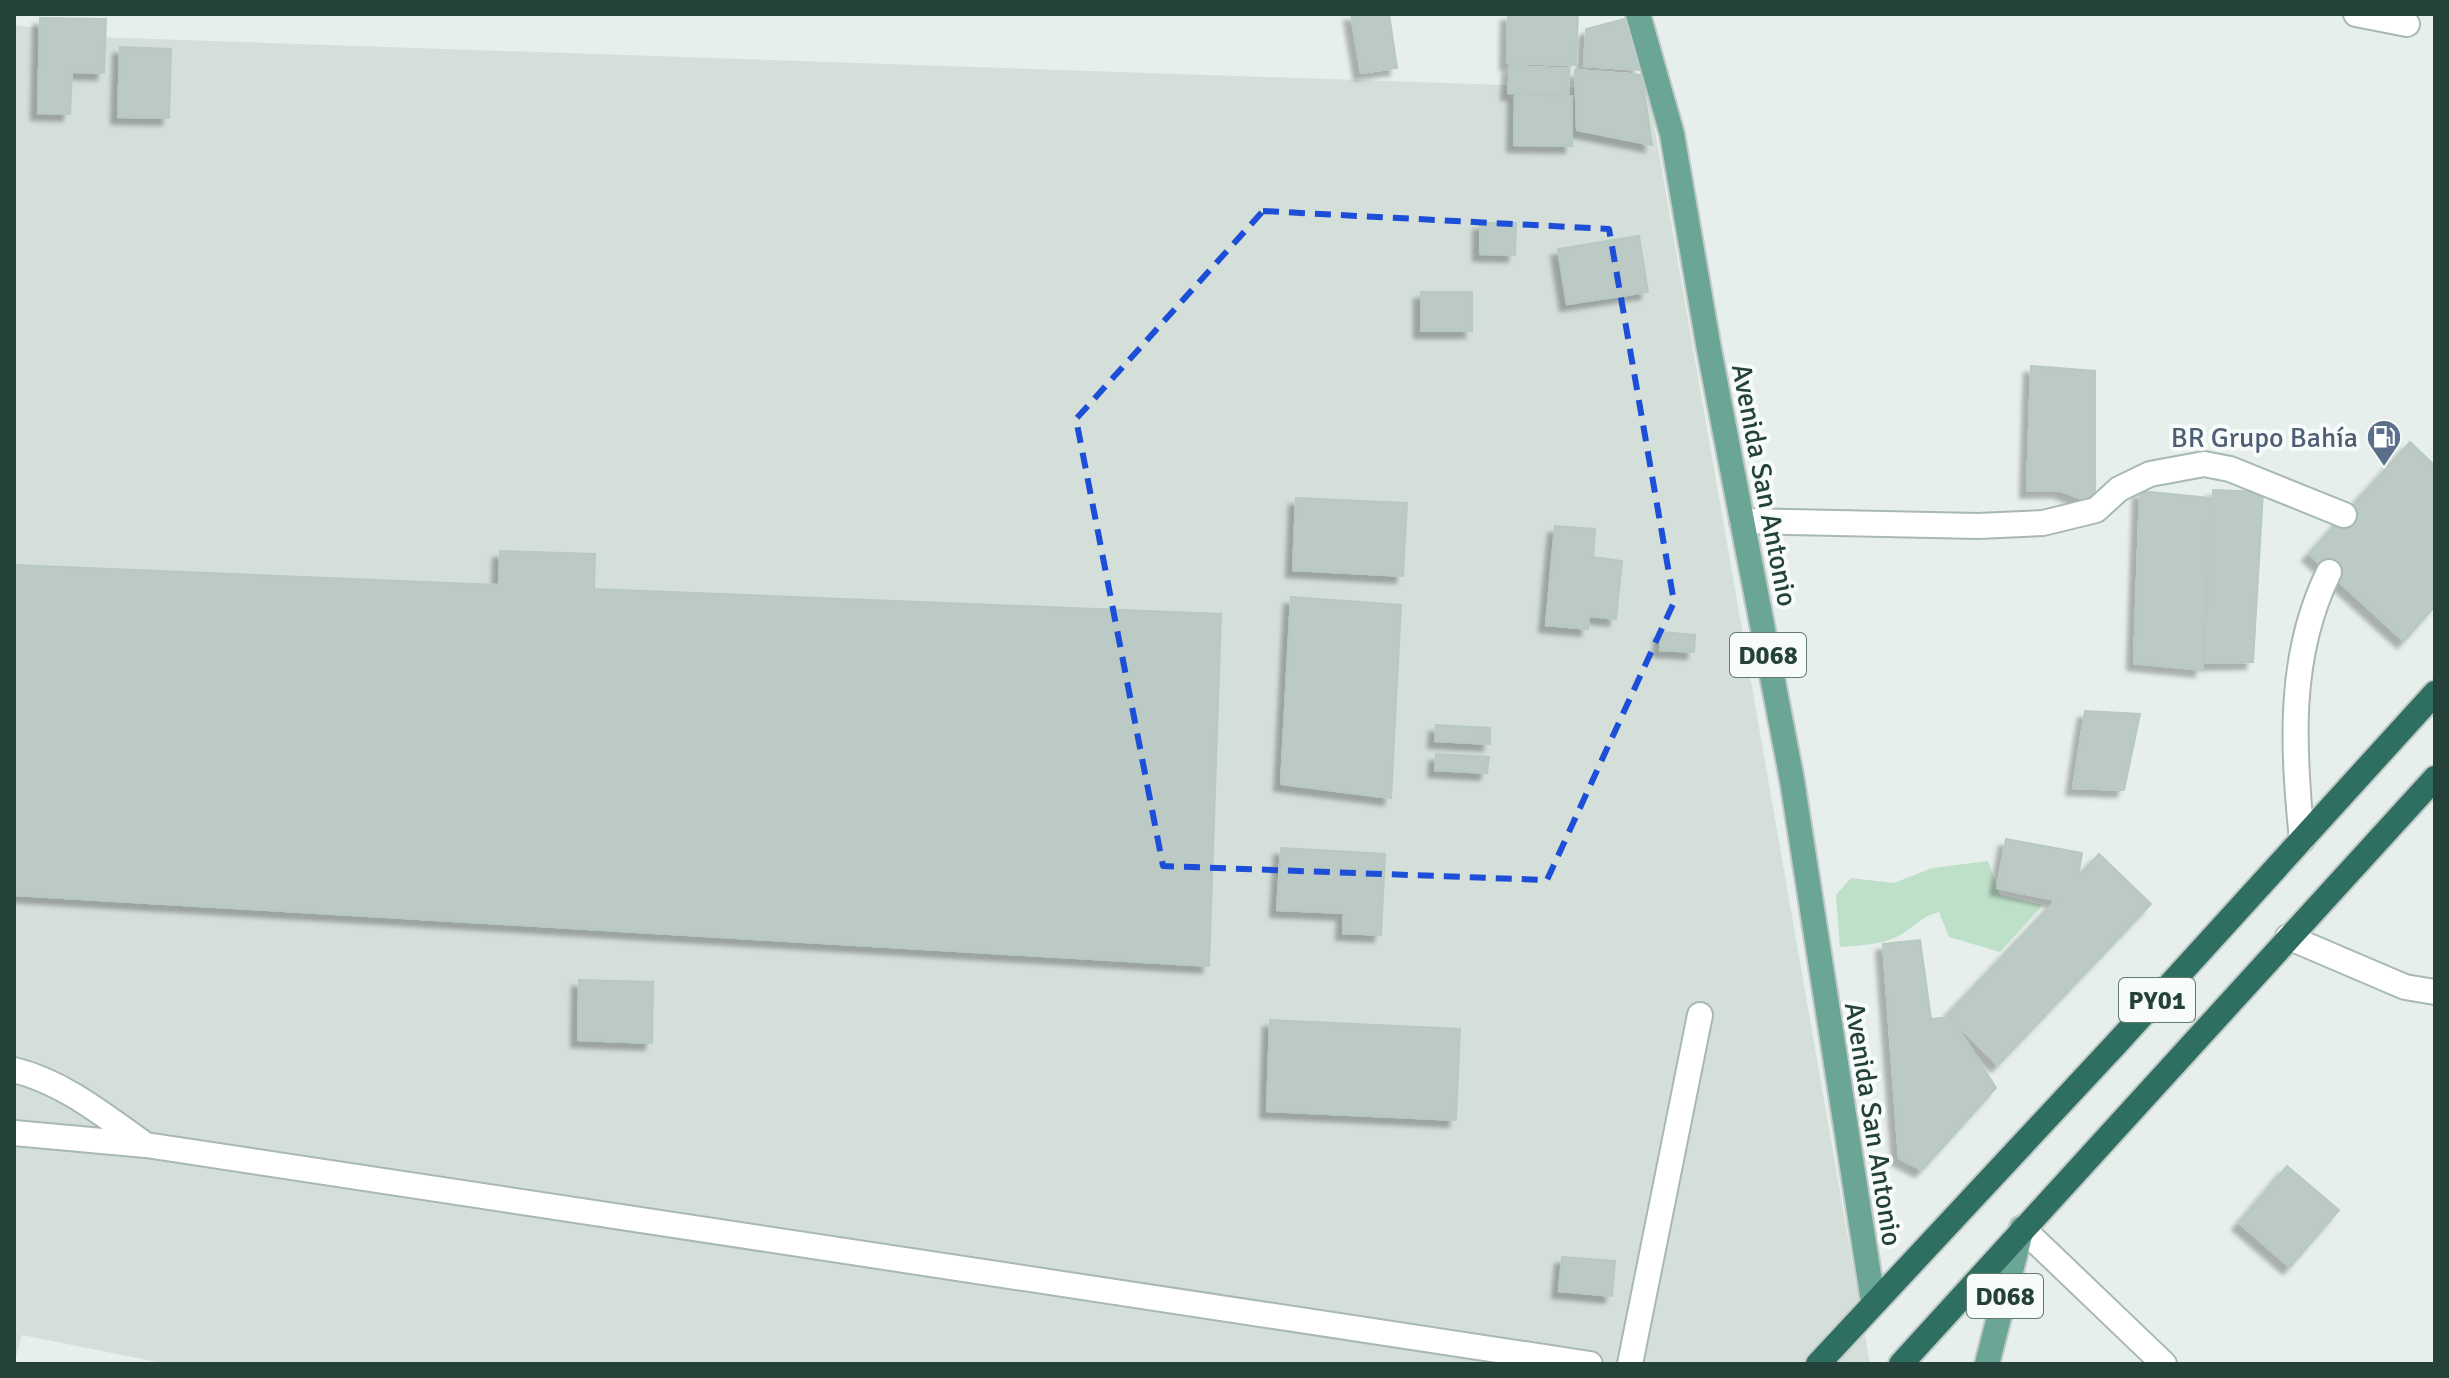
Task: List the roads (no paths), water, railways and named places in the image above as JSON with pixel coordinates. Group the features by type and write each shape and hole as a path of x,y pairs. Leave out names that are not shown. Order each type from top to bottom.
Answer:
{"highway":[{"name":"PY01","path":"1818,1364 1873,1301 2117,1043 2435,693"},
{"name":"PY01","path":"1901,1364 2435,778"}],"main road":[{"name":"Avenida San Antonio","path":"1638,14 1672,134 1792,780 1873,1301"},
{"name":"D068","path":"1987,1364 2022,1228"}],"street":[{"path":"2356,14 2407,24"},
{"path":"1742,521 1978,526 2043,523 2096,510 2119,489 2150,474 2204,464 2230,469 2344,515"},
{"path":"2302,840 2294,756 2299,671 2311,613 2329,572"},
{"path":"2288,937 2405,987 2435,992"},
{"path":"1630,1364 1700,1015"},
{"path":"14,1070 40,1077 78,1097 146,1145"},
{"path":"14,1133 146,1145 1590,1364"},
{"path":"2022,1228 2164,1364"}],"place":[{"name":"BR Grupo Bahía","path":"2384,468"}]}
